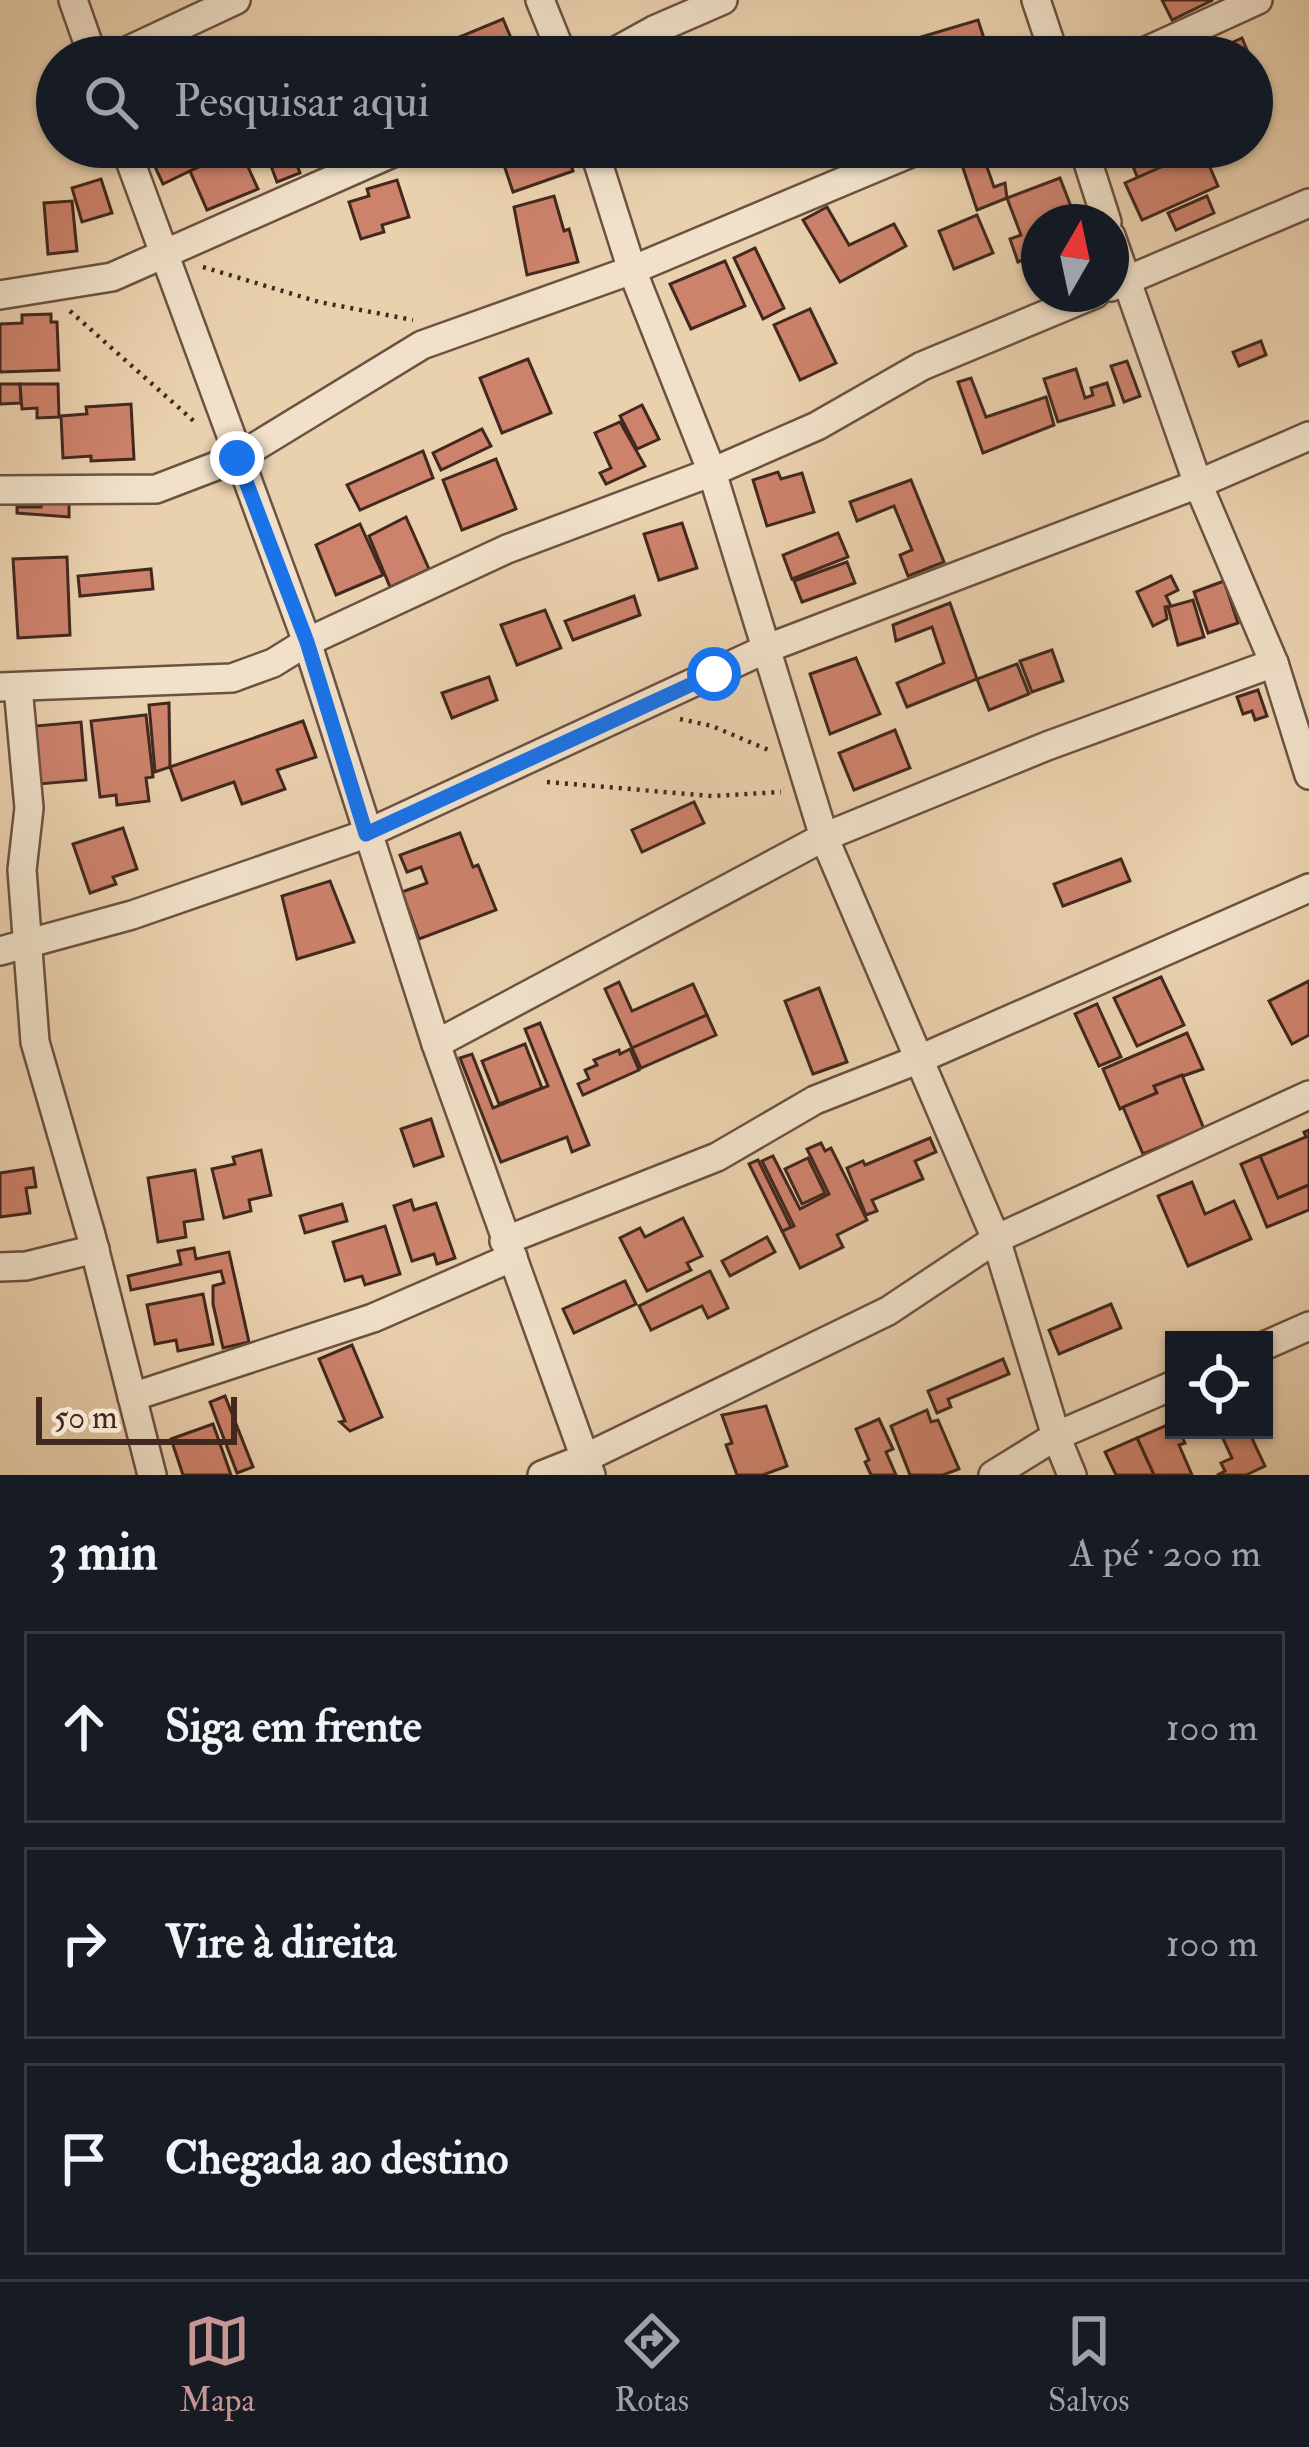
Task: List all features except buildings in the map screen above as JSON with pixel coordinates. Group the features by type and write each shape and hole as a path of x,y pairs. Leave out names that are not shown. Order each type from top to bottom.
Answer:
{"street":[{"path":"73,0 86,36"},
{"path":"159,36 236,0"},
{"path":"540,0 555,36"},
{"path":"643,36 723,0"},
{"path":"1036,0 1047,36"},
{"path":"1179,36 1258,0"},
{"path":"132,168 307,642 436,1044 588,1467"},
{"path":"0,295 112,277 357,168"},
{"path":"600,168 632,270 712,472 824,837 996,1239 1072,1475"},
{"path":"0,490 156,489 237,458 422,345 632,270 875,168"},
{"path":"1090,168 1101,204"},
{"path":"1129,279 1309,203"},
{"path":"152,1475 35,1042 22,870 28,808 9,687 232,678 273,663 307,642 507,549 712,472 817,426 922,366 1052,312"},
{"path":"1129,312 1274,663 1297,688 1309,775"},
{"path":"0,951 132,915 366,834 767,648 1198,484 1309,436"},
{"path":"436,1044 824,837 1047,746 1274,663"},
{"path":"133,1397 373,1318 508,1249 717,1157 814,1100 922,1058 1309,888"},
{"path":"542,1475 588,1467 888,1311 996,1239 1309,1096"},
{"path":"0,1267 26,1266 94,1250"},
{"path":"1273,1342 1309,1326"},
{"path":"993,1475 1056,1436 1165,1389"}],"path":[{"path":"161,252 319,302 466,329"},
{"path":"43,288 237,458"},
{"path":"633,710 712,726 807,779"},
{"path":"507,769 546,782 712,796 807,779"}],"route":[{"path":"237,458 307,642 366,834 714,674"}]}
